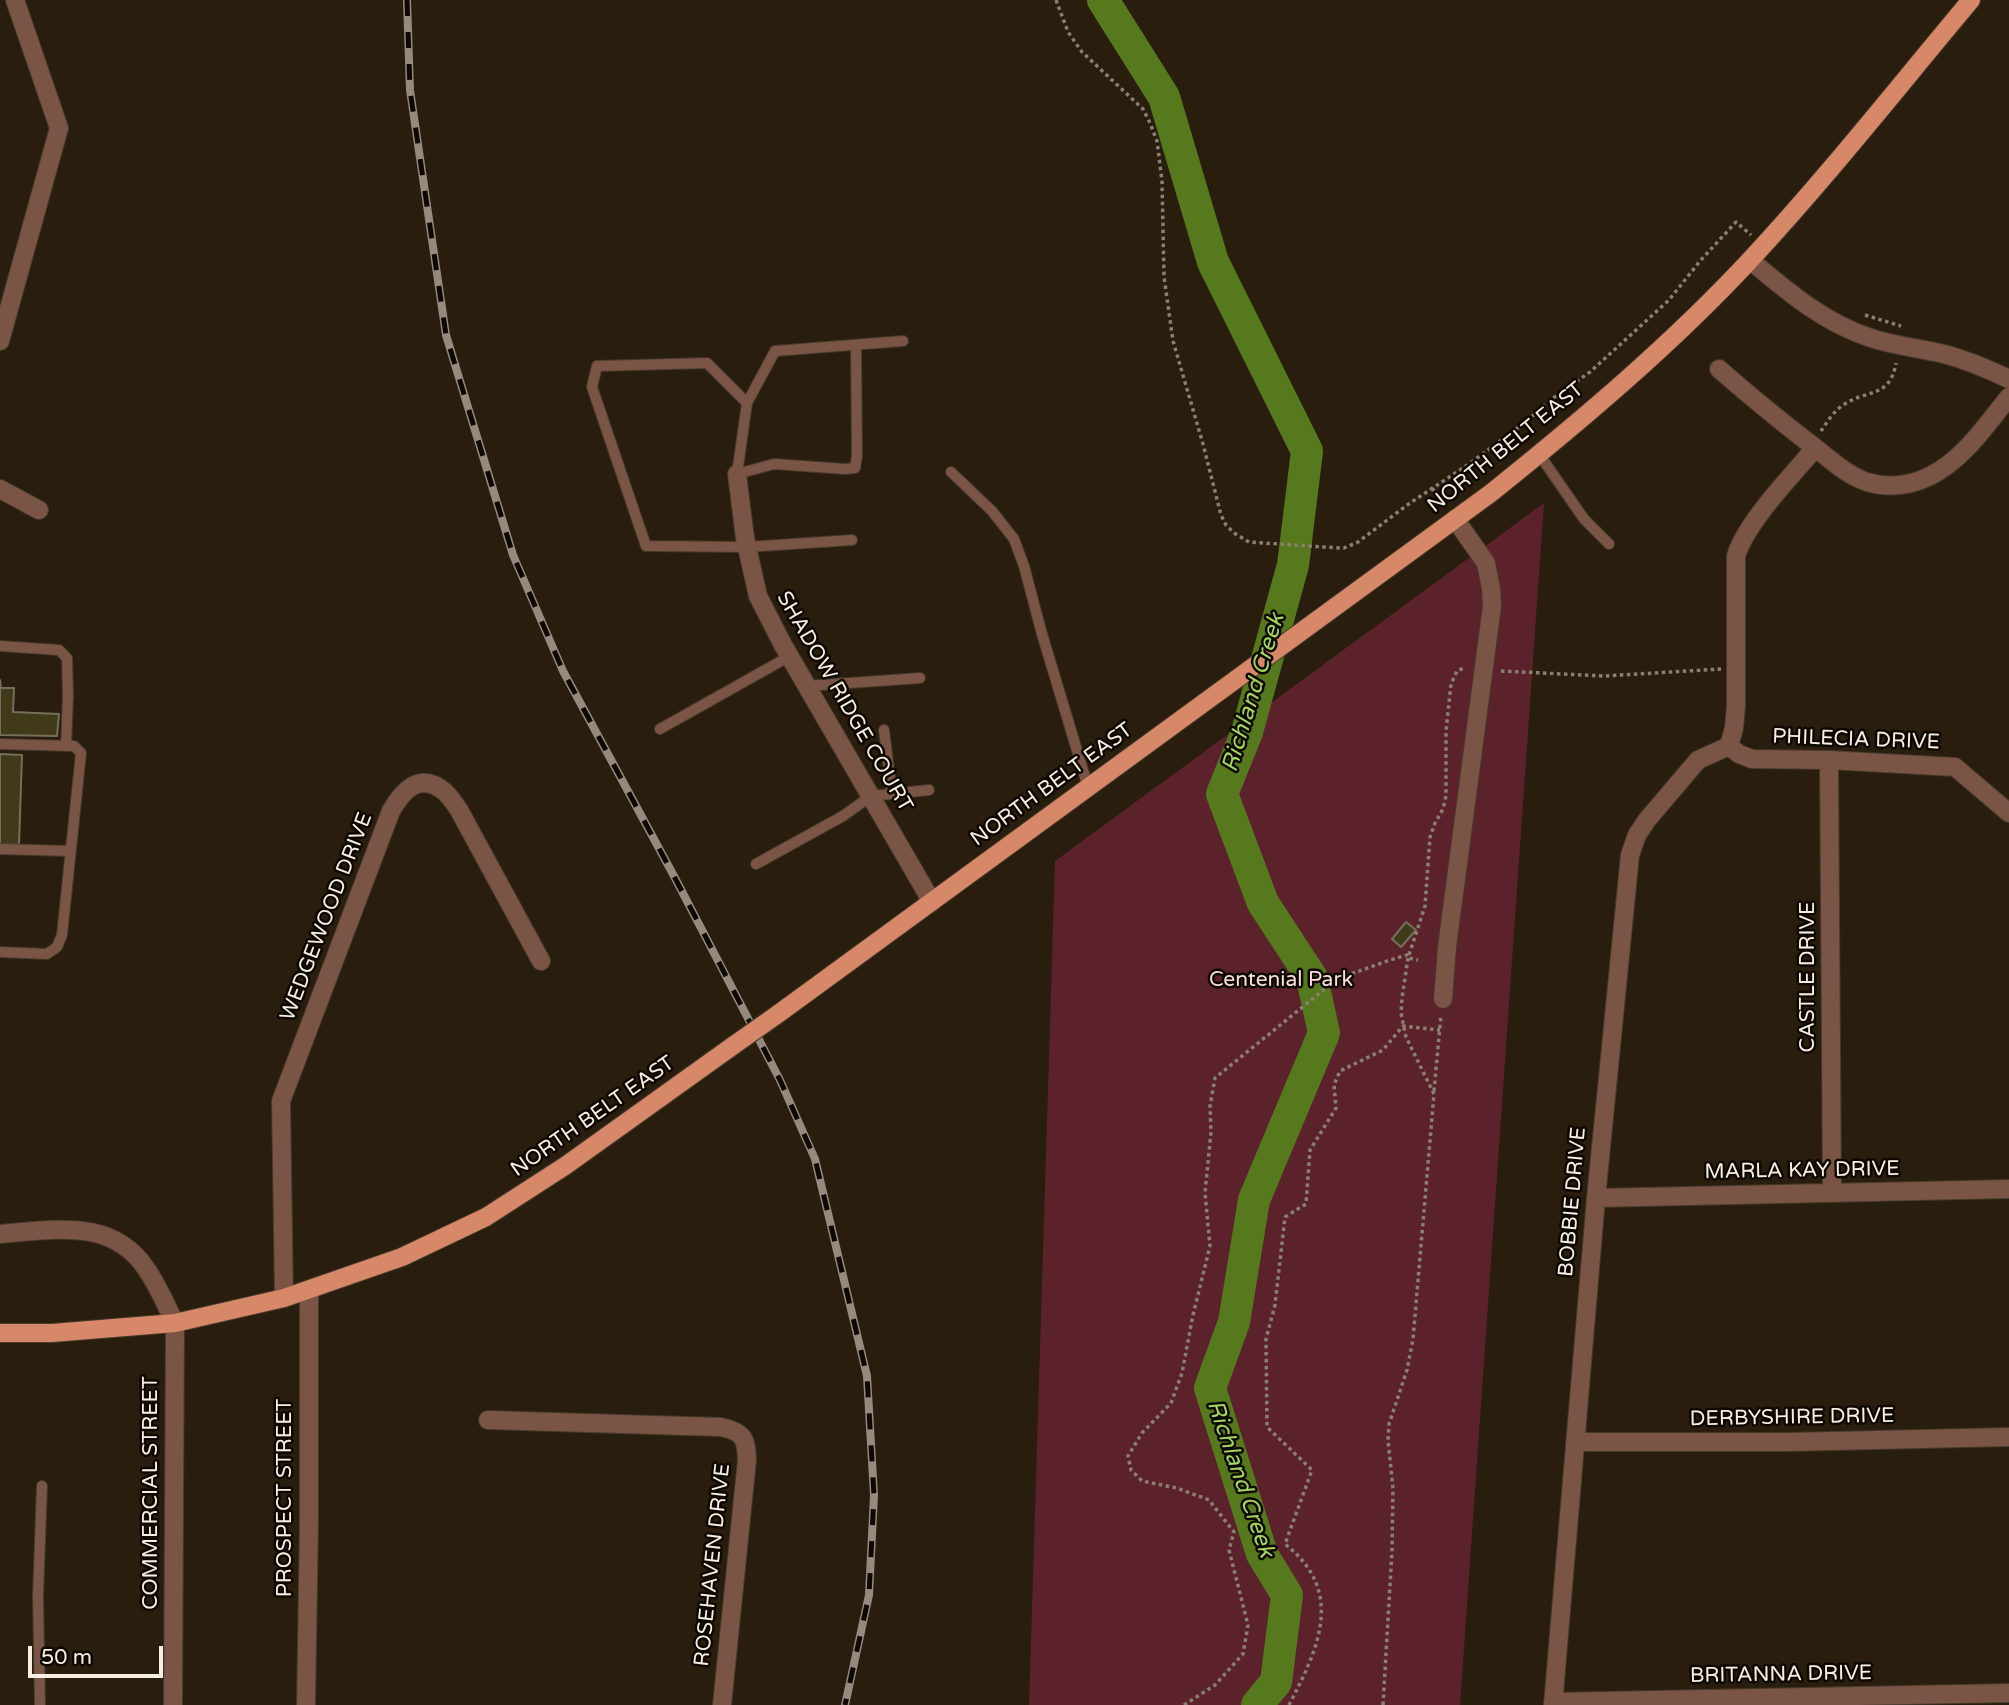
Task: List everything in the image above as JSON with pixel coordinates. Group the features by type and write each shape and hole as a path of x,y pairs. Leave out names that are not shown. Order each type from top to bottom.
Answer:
{"main road":[{"name":"NORTH BELT EAST","path":"0,1333 52,1333 175,1322 285,1298 402,1257 486,1217 565,1166 778,1014 1455,519 1571,429 1693,318 1750,260 1971,0"}],"street":[{"path":"0,341 59,128 15,0"},
{"path":"1750,260 1819,314 1869,338 1943,354 2009,379"},
{"path":"1719,369 1847,472 1865,481 1884,485 1905,485 1929,477 1947,465 1969,445 2009,397"},
{"path":"1729,746 1734,727 1737,669 1736,556 1741,541 1754,522 1815,448"},
{"name":"SHADOW RIDGE COURT","path":"737,474 747,547 758,596 932,902"},
{"path":"0,489 39,510"},
{"path":"1443,999 1447,947 1491,626 1492,589 1486,563 1455,519"},
{"name":"PHILECIA DRIVE","path":"1729,746 1752,759 1955,766 2009,813"},
{"name":"BOBBIE DRIVE","path":"1553,1704 1596,1198 1630,855 1637,835 1647,820 1698,760 1729,746"},
{"name":"CASTLE DRIVE","path":"1829,760 1832,1193"},
{"name":"WEDGEWOOD DRIVE","path":"285,1298 281,1101 391,811 401,794 412,785 428,784 444,791 459,810 541,961"},
{"name":"MARLA KAY DRIVE","path":"1596,1198 2009,1189"},
{"path":"0,1234 66,1229 97,1232 124,1245 146,1267 175,1322"},
{"name":"PROSPECT STREET","path":"306,1705 309,1290"},
{"name":"COMMERCIAL STREET","path":"173,1705 175,1322"},
{"name":"ROSEHAVEN DRIVE","path":"488,1420 720,1427 741,1434 746,1442 747,1460 722,1705"},
{"name":"DERBYSHIRE DRIVE","path":"1575,1442 1788,1442 2009,1437"},
{"name":"BRITANNA DRIVE","path":"1553,1704 2009,1693"}],"lane":[{"path":"856,345 855,468 774,464 737,474 747,403 775,351 903,341"},
{"path":"747,403 707,363 597,366 592,387 646,546 747,547 852,540"},
{"path":"1539,454 1584,519 1609,544"},
{"path":"951,472 992,511 1014,539 1088,787"},
{"path":"0,646 59,650 67,658 66,746"},
{"path":"660,730 790,656"},
{"path":"807,686 920,678"},
{"path":"884,730 892,794"},
{"path":"0,744 74,746 80,753 62,935 57,947 47,954 0,952"},
{"path":"756,864 844,816 871,796 929,790"},
{"path":"0,849 70,851"},
{"path":"40,1705 38,1596 42,1486"}],"path":[{"path":"1056,0 1068,32 1082,52 1143,109 1157,141 1163,204 1164,277 1173,341 1221,515 1234,533 1249,542 1339,548 1359,542 1490,449 1607,358 1669,300 1700,261 1737,222 1763,246"},
{"path":"1815,448 1819,435 1836,410 1846,403 1883,389 1890,382 1895,370 1903,327 1857,313"},
{"path":"1432,488 1455,519"},
{"path":"1434,1094 1418,1064 1403,1026 1402,998 1408,958 1425,906 1430,837 1446,796 1446,731 1451,684 1457,671 1464,667 1604,676 1737,669"},
{"path":"1184,1705 1215,1685 1243,1654 1248,1625 1229,1550 1234,1532 1209,1500 1177,1488 1142,1481 1131,1470 1128,1456 1142,1433 1171,1404 1182,1373 1210,1246 1205,1193 1211,1132 1210,1106 1215,1078 1336,979 1407,956 1418,960"},
{"path":"1383,1705 1392,1551 1393,1489 1389,1424 1407,1370 1413,1339 1443,999"},
{"path":"1403,1026 1440,1030"},
{"path":"1289,1705 1315,1647 1322,1613 1313,1575 1301,1556 1285,1544 1312,1470 1267,1427 1266,1339 1275,1305 1285,1217 1306,1204 1310,1150 1336,1108 1334,1085 1340,1071 1384,1050 1403,1026"}],"green space":[{"name":"Centenial Park","path":"1544,503 1460,1705 1029,1705 1055,861"}],"building":[{"path":"0,680 1,688 14,688 13,712 59,714 57,736 0,735"},
{"path":"0,754 22,755 19,845 0,844"},
{"path":"1406,922 1416,930 1401,947 1392,939"}],"waterway":[{"name":"Richland Creek","path":"1103,0 1164,97 1213,262 1307,451 1293,565 1247,732 1222,794 1263,903 1312,978 1324,1033 1254,1200 1234,1322 1210,1388 1262,1554 1287,1595 1276,1682 1257,1705"}],"railway":[{"path":"407,0 410,90 446,335 513,555 563,671 780,1080 815,1159 867,1376 874,1495 869,1595 845,1705"}]}
